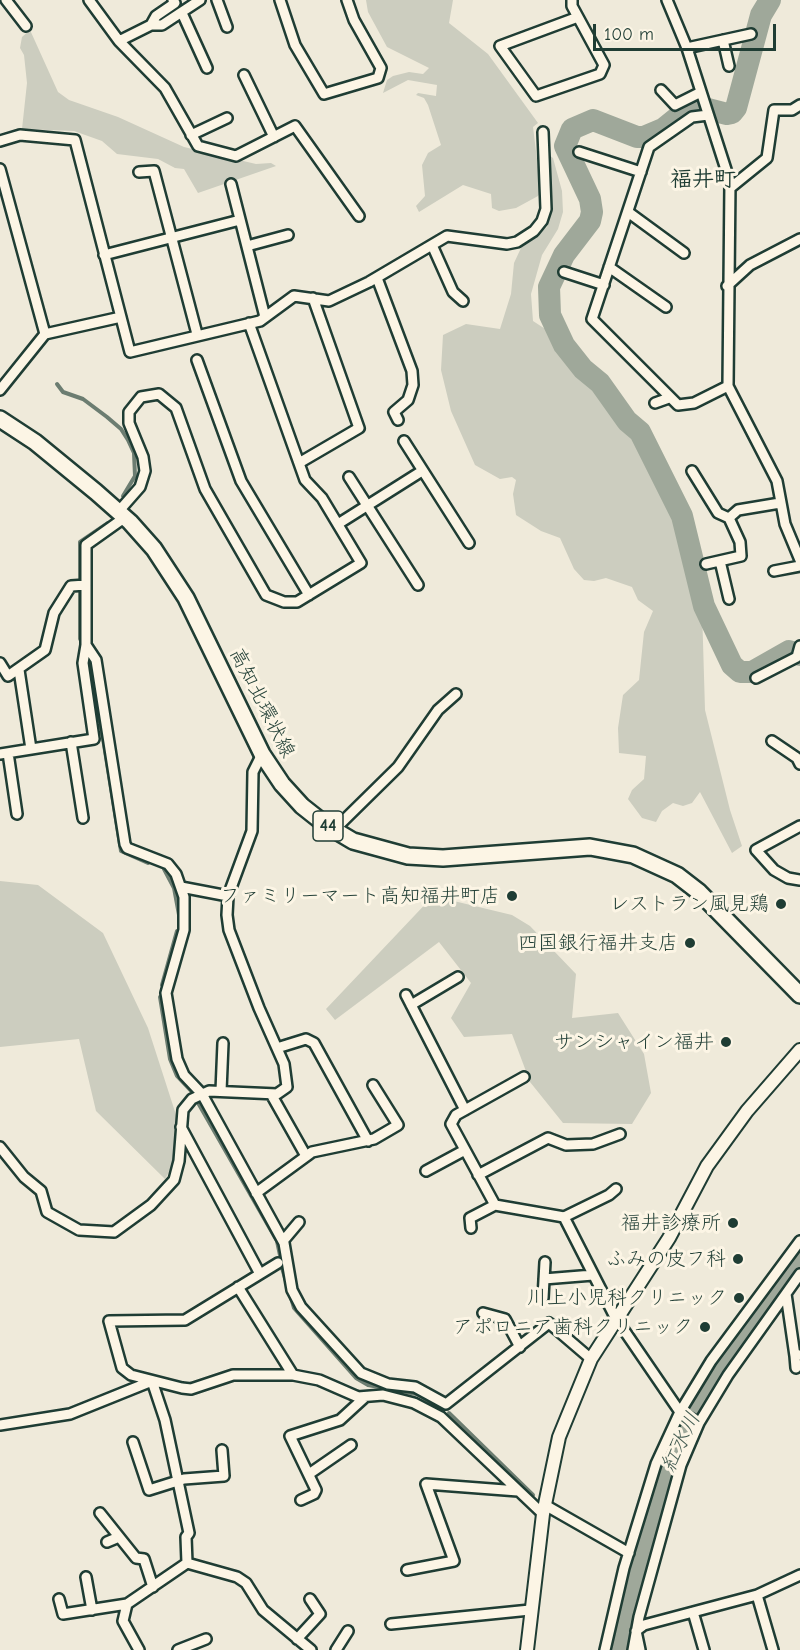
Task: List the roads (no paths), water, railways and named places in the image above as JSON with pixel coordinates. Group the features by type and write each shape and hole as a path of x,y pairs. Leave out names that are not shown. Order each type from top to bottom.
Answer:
{"main road":[{"name":"高知北環状線","path":"0,419 35,442 121,515 172,573 262,754 282,784 302,806 334,830 353,841 408,856 443,858 590,847 633,855 677,875 699,892 800,995"}],"street":[{"path":"6,0 26,26"},
{"path":"89,0 119,41 165,88 198,146 236,156 295,126 359,216"},
{"path":"119,41 151,25 162,25 200,0"},
{"path":"217,0 227,27"},
{"path":"280,0 296,45 324,94 378,78 381,68 354,20 347,0"},
{"path":"572,0 604,65 600,74 536,96 500,46 578,16"},
{"path":"667,0 687,48 730,188 728,386 777,481 780,503 789,535 800,560"},
{"path":"151,25 156,16 176,1"},
{"path":"182,13 207,68"},
{"path":"687,48 751,34"},
{"path":"723,40 729,66"},
{"path":"244,75 274,137"},
{"path":"661,90 675,105 703,97"},
{"path":"730,188 767,158 774,110 792,110 800,105"},
{"path":"708,113 692,117 652,144 592,319 678,405 686,406 728,386"},
{"path":"191,135 227,118"},
{"path":"0,141 20,135 75,140 130,352 249,323 265,317 294,296 329,301 377,278 447,236 507,244 517,242 534,231 543,221 546,209 543,132"},
{"path":"579,152 641,172"},
{"path":"0,169 3,195 45,334"},
{"path":"139,172 154,171 197,334"},
{"path":"231,184 265,317"},
{"path":"628,212 684,253"},
{"path":"104,255 240,220"},
{"path":"247,246 288,234"},
{"path":"728,286 750,265 800,239"},
{"path":"432,245 453,292 463,301"},
{"path":"609,267 666,307"},
{"path":"564,272 604,285"},
{"path":"377,278 412,371 413,385 408,400 394,412 398,420"},
{"path":"299,463 359,428 313,298"},
{"path":"0,390 45,334 121,316"},
{"path":"17,814 4,753 94,739 83,663 86,645 86,545 121,515 140,488 145,471 143,457 129,423 129,412 141,397 159,393 176,408 205,489 266,595 284,602 297,602 361,563 338,524 305,480 249,323"},
{"path":"197,360 241,481 309,595"},
{"path":"655,403 669,398"},
{"path":"404,441 469,543"},
{"path":"338,524 422,471"},
{"path":"692,471 718,513 729,518 740,542 741,556 706,564"},
{"path":"349,477 418,585"},
{"path":"729,518 738,510 780,503"},
{"path":"720,561 729,599"},
{"path":"774,571 800,566"},
{"path":"0,663 8,676 45,650 54,613 71,586 86,585"},
{"path":"86,645 96,660 125,844 168,864 181,887 184,930 166,993 177,1059 184,1075 202,1094 283,1240 292,1290 301,1307 361,1373 372,1379 415,1387 446,1404 549,1323 591,1359"},
{"path":"756,678 799,650"},
{"path":"19,670 31,749"},
{"path":"334,830 398,767 438,710 456,694"},
{"path":"771,741 797,758 800,764"},
{"path":"71,742 83,818"},
{"path":"0,1147 24,1178 41,1191 47,1212 79,1230 114,1232 151,1205 171,1185 179,1161 183,1110 192,1099 209,1091 277,1094 287,1087 284,1064 229,930 228,896 252,831 253,772 262,754"},
{"path":"800,826 756,850 774,870 788,878 800,880"},
{"path":"181,887 228,896"},
{"path":"411,1005 458,977"},
{"path":"406,995 465,1110"},
{"path":"277,1048 306,1039 314,1043 368,1141"},
{"path":"221,1091 223,1043"},
{"path":"527,1650 530,1610 544,1509 559,1437 591,1359 615,1317 669,1238 707,1166 747,1111 800,1050"},
{"path":"495,1205 451,1124 456,1115 524,1077"},
{"path":"256,1193 312,1152 368,1141 398,1125 373,1085"},
{"path":"272,1094 306,1156"},
{"path":"182,1127 260,1274"},
{"path":"478,1175 548,1138 566,1144 592,1144 620,1134"},
{"path":"426,1171 465,1150"},
{"path":"471,1228 470,1218 495,1205 564,1217 609,1195 616,1189"},
{"path":"564,1217 615,1317 682,1412 698,1423"},
{"path":"283,1240 299,1222"},
{"path":"605,1650 629,1553 656,1464 711,1361 800,1241"},
{"path":"543,1298 545,1262"},
{"path":"278,1263 185,1320 109,1321 122,1368 131,1375 191,1389 233,1375 293,1375 319,1380 364,1398 383,1395 414,1403 441,1417 518,1491 544,1509 629,1553"},
{"path":"633,1650 636,1631 681,1465 698,1423 728,1375 800,1274"},
{"path":"544,1279 593,1275"},
{"path":"238,1287 293,1375"},
{"path":"786,1294 798,1355 796,1368"},
{"path":"483,1313 505,1319 520,1347"},
{"path":"0,1425 70,1414 152,1381"},
{"path":"152,1381 165,1420 187,1519 187,1563"},
{"path":"301,1500 314,1494 316,1490 290,1436 340,1420 364,1398"},
{"path":"133,1442 149,1490 177,1481 224,1476"},
{"path":"309,1474 351,1445"},
{"path":"222,1450 225,1488"},
{"path":"407,1570 454,1561 426,1484 518,1491"},
{"path":"100,1513 136,1557 144,1559 153,1587"},
{"path":"107,1542 119,1537"},
{"path":"59,1599 63,1614 127,1604 187,1563 237,1576 246,1583 262,1610 311,1650"},
{"path":"636,1631 644,1625 757,1595 800,1575"},
{"path":"86,1577 92,1610"},
{"path":"757,1595 773,1650"},
{"path":"297,1639 320,1614 310,1599"},
{"path":"127,1604 123,1621 139,1650"},
{"path":"391,1624 530,1610"},
{"path":"693,1612 704,1650"},
{"path":"336,1650 348,1631"},
{"path":"636,1631 640,1650"},
{"path":"182,1649 206,1639"}],"waterway":[{"path":"770,0 761,15 736,108 732,113 727,114 696,106 689,108 663,129 644,137 637,137 593,120 572,129 565,146 590,199 592,212 590,221 564,255 549,287 550,315 564,345 583,369 600,383 627,421 640,432 682,516 704,606 732,665 740,672 752,672 789,651 800,655"},
{"path":"57,384 63,392 83,399 107,417 121,429 128,440 134,453 135,476 123,496"},
{"path":"80,580 80,542 108,523"},
{"path":"80,591 80,639"},
{"path":"91,663 121,851 148,863"},
{"path":"164,869 174,888 179,915"},
{"path":"162,985 177,931"},
{"path":"160,997 170,1059 177,1076 193,1093"},
{"path":"197,1101 277,1241 281,1260"},
{"name":"紅水川","path":"616,1650 625,1606 663,1476 683,1430 726,1360 800,1260"},
{"path":"282,1268 294,1308 356,1378 368,1385 417,1394 433,1403"},
{"path":"449,1413 533,1495"}],"place":[{"name":"ファミリーマート高知福井町店","path":"512,896"},
{"name":"レストラン風見鶏","path":"781,904"},
{"name":"四国銀行福井支店","path":"690,943"},
{"name":"サンシャイン福井","path":"726,1042"},
{"name":"福井診療所","path":"733,1223"},
{"name":"ふみの皮フ科","path":"738,1259"},
{"name":"川上小児科クリニック","path":"739,1298"},
{"name":"アポロニア歯科クリニック","path":"705,1327"}],"district":[{"name":"福井町","path":"703,180"}]}
